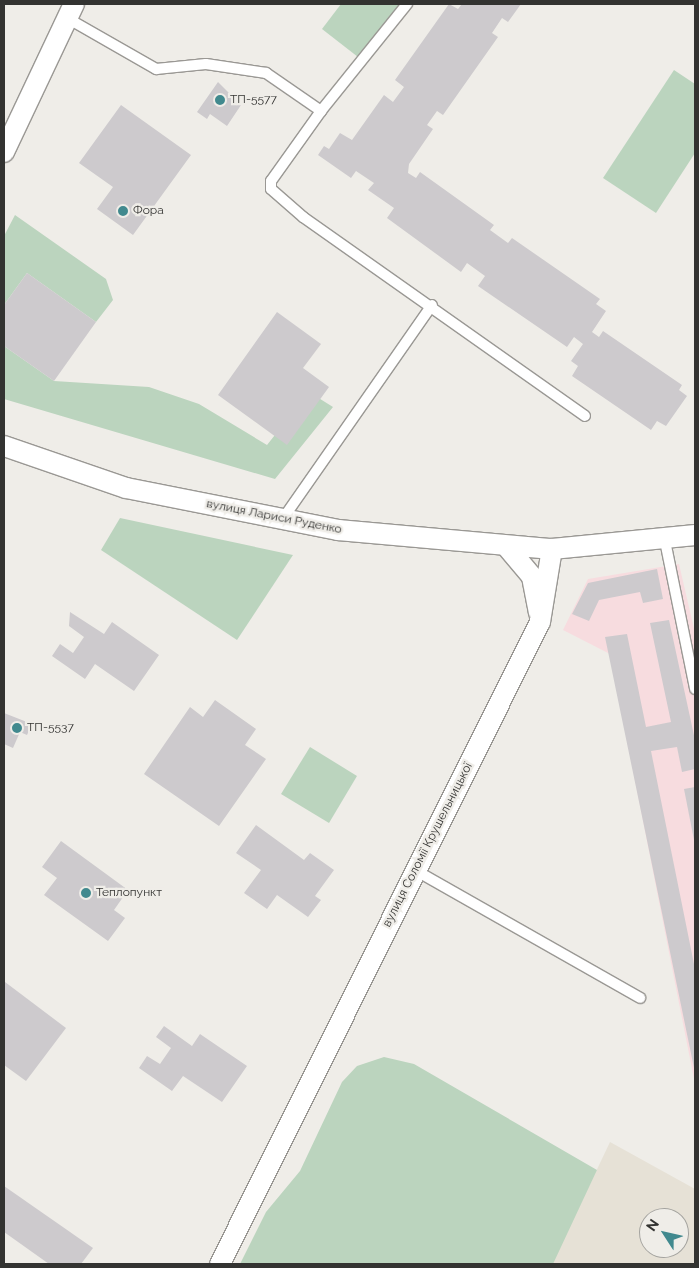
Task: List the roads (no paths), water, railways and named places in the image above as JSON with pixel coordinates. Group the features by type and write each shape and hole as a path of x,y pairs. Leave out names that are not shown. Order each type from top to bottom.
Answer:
{"street":[{"path":"4,152 71,11"},
{"name":"вулиця Лариси Руденко","path":"4,446 126,488 281,520 508,548 552,549"},
{"path":"552,549 665,541 695,535"},
{"path":"508,548 532,577 540,622"},
{"name":"вулиця Соломії Крушельницької","path":"220,1264 540,622 552,549"}],"lane":[{"path":"407,4 321,111 271,181 271,189 303,217 432,305 586,416"},
{"path":"71,11 156,69 206,64 266,73 321,111"},
{"path":"281,520 432,305"},
{"path":"665,541 695,689"},
{"path":"415,870 640,998"}],"place":[{"name":"ТП-5577","path":"220,100"},
{"name":"Фора","path":"123,211"},
{"name":"ТП-5537","path":"17,728"},
{"name":"Теплопункт","path":"86,893"}]}
